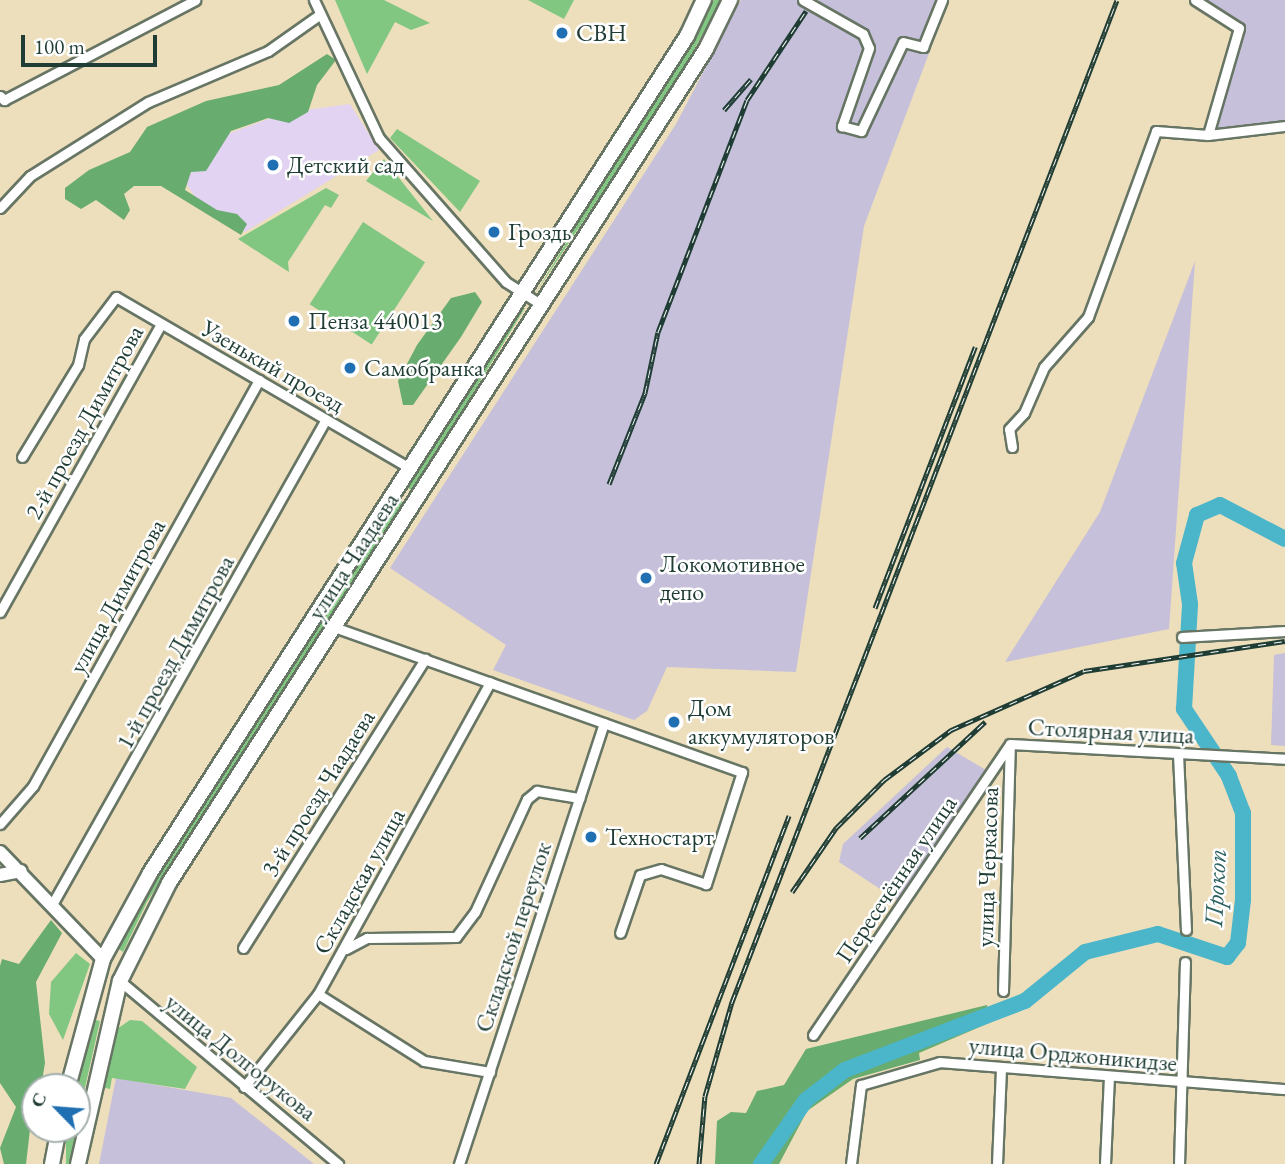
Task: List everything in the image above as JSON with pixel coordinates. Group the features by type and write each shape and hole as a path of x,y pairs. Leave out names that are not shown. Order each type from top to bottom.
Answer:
{"main road":[{"name":"улица Чаадаева","path":"72,1073 103,959 150,873 523,293 704,0"},
{"name":"улица Чаадаева","path":"78,1164 120,981 169,883 706,49 730,0"},
{"path":"0,852 54,901 120,981"},
{"path":"0,875 21,871"},
{"path":"52,1164 56,1143"}],"street":[{"path":"0,96 4,100 195,0"},
{"path":"314,0 379,138 506,282 542,305"},
{"path":"803,0 863,34 869,48 842,126 861,131 903,42 923,47 942,0"},
{"path":"1195,0 1239,28 1208,135"},
{"path":"0,208 30,176 148,102 268,51 320,15"},
{"path":"1012,447 1009,429 1024,412 1044,367 1088,317 1156,131 1208,135 1285,126"},
{"name":"Узенький проезд","path":"22,457 78,365 84,340 116,297 411,469"},
{"name":"2-й проезд Димитрова","path":"0,612 161,324"},
{"name":"улица Димитрова","path":"0,824 33,786 259,380"},
{"name":"1-й проезд Димитрова","path":"54,901 326,419"},
{"path":"334,627 742,772 706,884 661,869 640,875 620,933"},
{"path":"1182,637 1285,631"},
{"name":"3-й проезд Чаадаева","path":"243,948 425,659"},
{"name":"Складская улица","path":"244,1087 318,994 490,682"},
{"name":"Складской переулок","path":"459,1164 604,723"},
{"name":"Столярная улица","path":"1010,744 1223,758 1285,759"},
{"name":"улица Черкасова","path":"1003,991 1010,744"},
{"name":"Пересечённая улица","path":"813,1035 1010,744"},
{"path":"1178,754 1186,930"},
{"path":"344,950 367,938 456,937 475,912 527,799 537,791 579,798"},
{"path":"1178,1164 1185,961"},
{"name":"улица Долгорукова","path":"120,981 338,1164"},
{"path":"318,994 424,1061 490,1072"},
{"name":"улица Орджоникидзе","path":"851,1164 861,1085 940,1062 1001,1069 1285,1089"},
{"path":"997,1164 1001,1069"},
{"path":"1105,1164 1109,1077"}],"shaded area":[{"path":"741,0 806,0 814,6 819,0 949,0 864,226 796,672 667,667 647,711 634,720 493,670 506,645 390,568 676,124"},
{"path":"1195,0 1285,0 1285,126 1208,135 1239,28"},
{"name":"Детский сад","path":"350,104 379,150 245,232 204,210 178,172 225,135 284,113"},
{"path":"1195,261 1169,629 1005,662 1100,512"},
{"path":"1285,653 1285,746 1271,745 1274,655"},
{"path":"947,747 986,770 900,902 839,862 843,844"},
{"path":"116,1078 231,1098 314,1164 99,1164"}],"green space":[{"path":"335,0 384,0 430,23 411,30 395,22 367,74"},
{"path":"528,0 574,0 564,19"},
{"path":"714,0 722,0 678,78 535,294"},
{"path":"327,54 336,60 317,85 308,112 289,123 268,118 231,131 206,171 191,172 185,190 217,210 237,214 247,224 241,235 161,186 134,186 124,194 130,210 124,220 96,200 81,209 65,199 65,188 89,170 130,152 147,127 206,101 279,85"},
{"path":"397,129 480,181 460,212 390,138"},
{"path":"384,159 433,221 366,181"},
{"path":"326,188 339,195 331,208 325,205 288,262 289,272 238,239"},
{"path":"363,222 425,262 372,344 310,304"},
{"path":"475,292 482,302 461,337 413,405 403,405 398,381 417,345 451,298"},
{"path":"525,308 413,491 406,487 521,309"},
{"path":"398,499 404,503 147,902 123,952 116,947 145,892"},
{"path":"51,920 62,933 36,982 45,1063 43,1073 21,1073 21,1143 28,1143 26,1164 4,1164 0,1148 16,1107 0,1083 0,966 2,959 19,964"},
{"path":"76,953 90,964 63,1040 49,1014 51,982"},
{"path":"987,1005 989,1023 919,1053 920,1060 853,1079 807,1111 779,1164 715,1164 717,1121 731,1112 746,1113 757,1091 784,1085 806,1049"},
{"path":"91,1019 100,1021 88,1073 78,1073"},
{"path":"130,1020 142,1021 197,1067 185,1089 112,1078 110,1089 101,1087 117,1029"},
{"path":"66,1143 76,1143 76,1164 66,1164"}],"waterway":[{"name":"Прокоп","path":"761,1164 806,1100 845,1070 1025,1001 1085,952 1158,934 1227,957 1238,943 1243,900 1243,813 1229,776 1184,709 1190,604 1184,563 1197,515 1220,505 1285,539"}],"railway":[{"path":"699,1164 705,1096 732,1002 1117,0"},
{"path":"609,484 645,393 658,332 747,100 806,11"},
{"path":"724,110 751,79"},
{"path":"875,608 975,347"},
{"path":"792,892 836,828 884,780 951,730 1084,671 1285,641"},
{"path":"860,838 985,722"},
{"path":"656,1164 789,816"}],"place":[{"name":"СВН","path":"562,33"},
{"name":"Детский сад","path":"273,165"},
{"name":"Гроздь","path":"494,232"},
{"name":"Пенза 440013","path":"294,321"},
{"name":"Самобранка","path":"350,368"},
{"name":"Локомотивное депо","path":"646,578"},
{"name":"Дом аккумуляторов","path":"674,722"},
{"name":"Техностарт","path":"591,837"}]}
